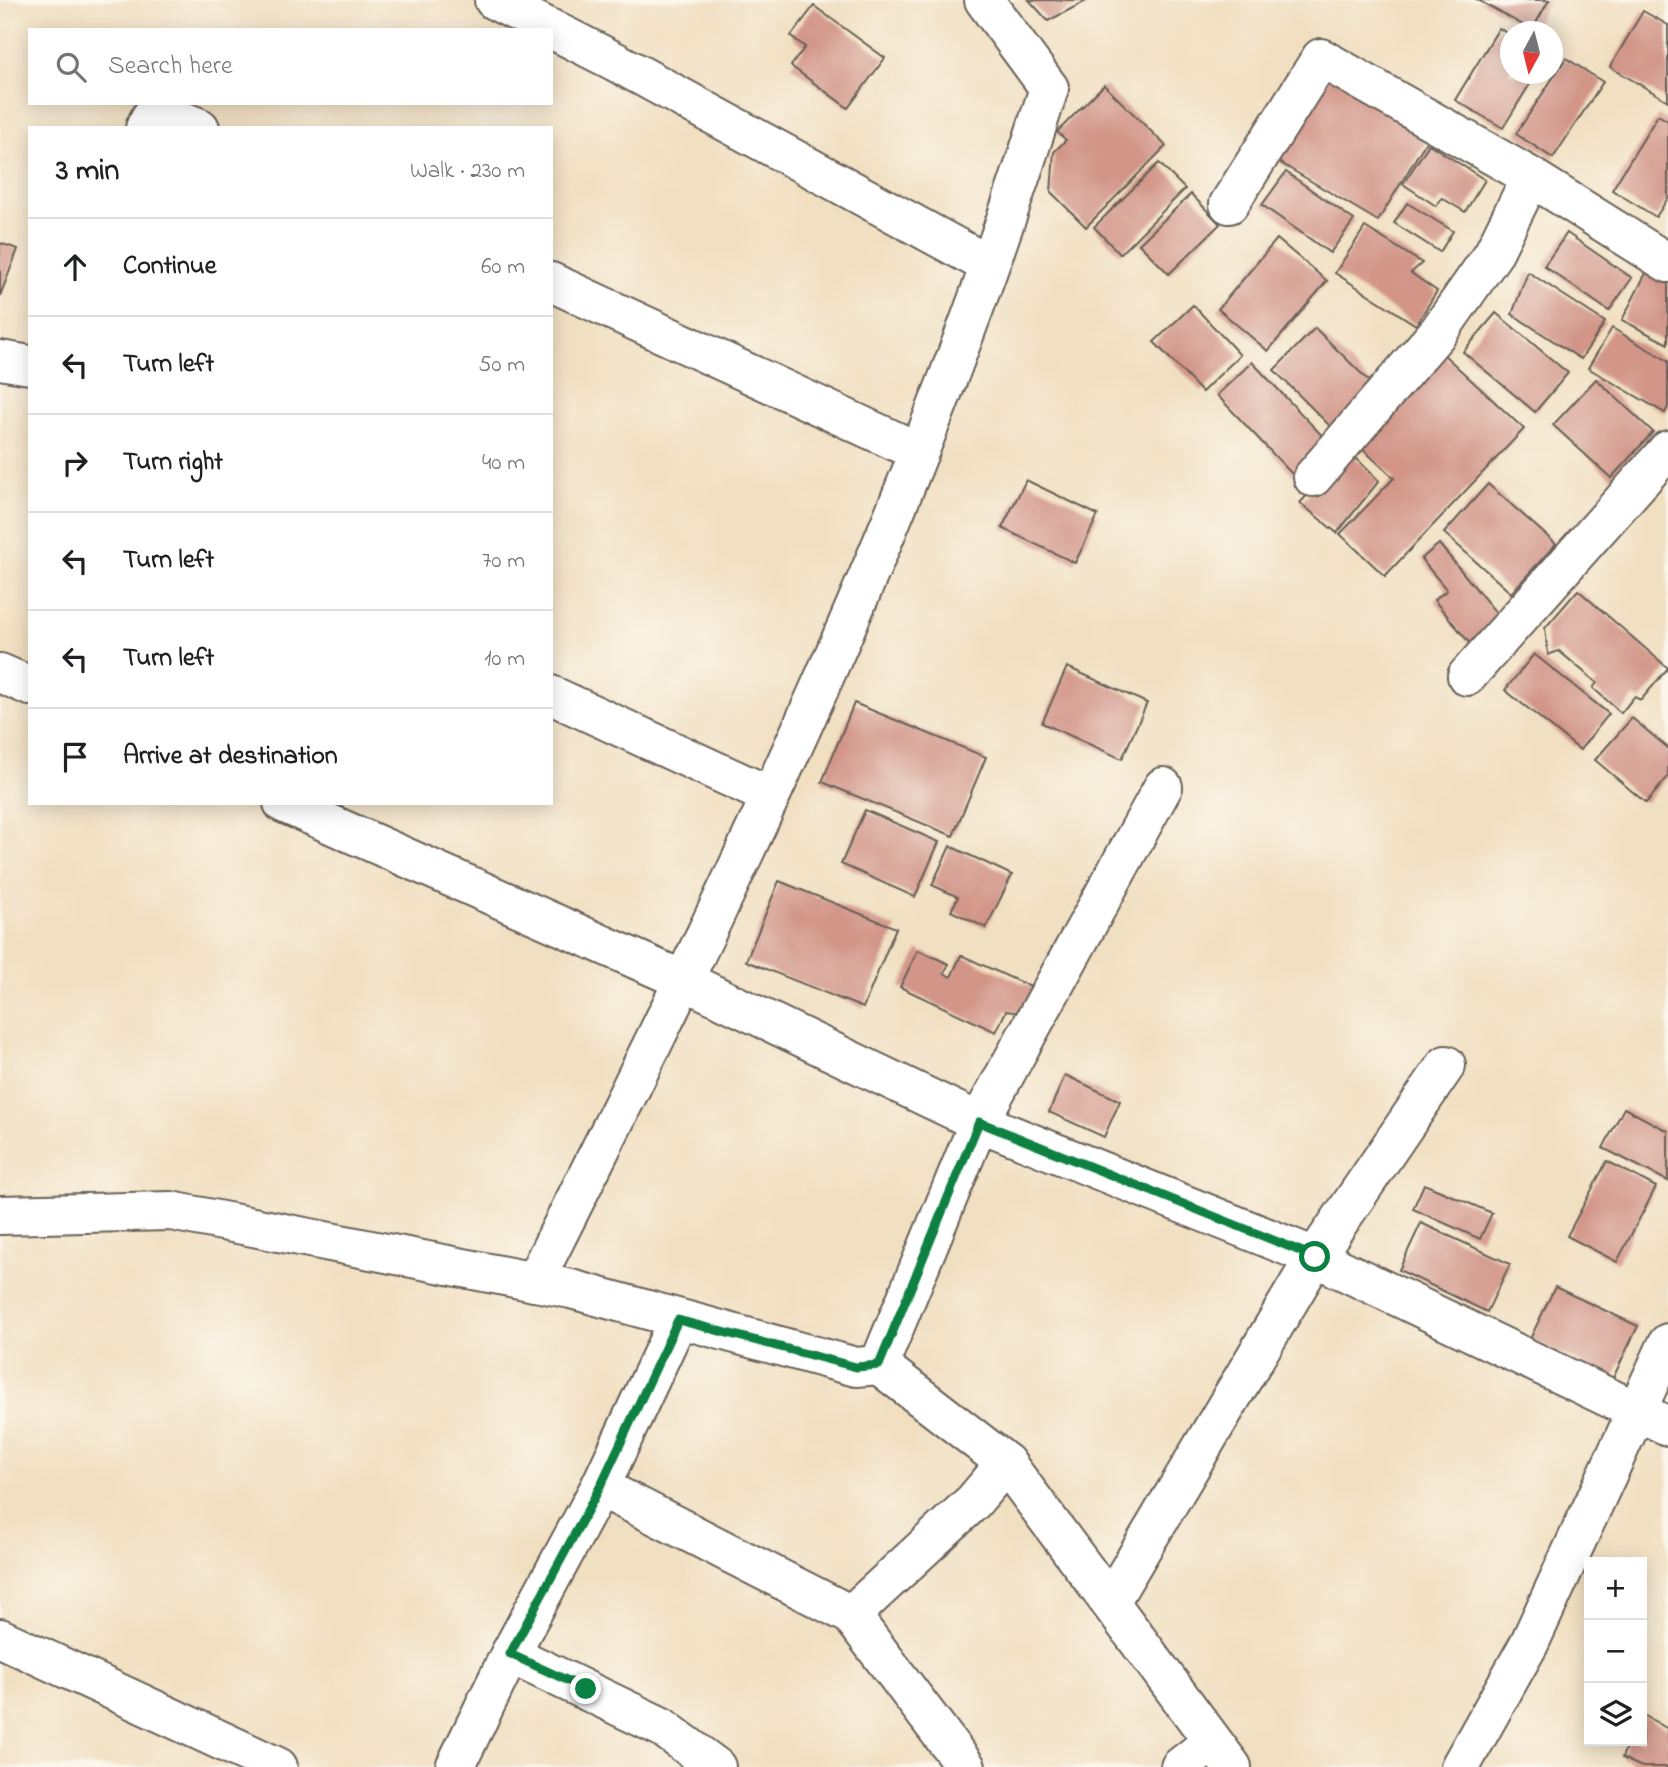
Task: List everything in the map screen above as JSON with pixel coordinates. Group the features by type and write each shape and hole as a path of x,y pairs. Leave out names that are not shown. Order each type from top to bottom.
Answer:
{"street":[{"path":"494,0 550,28"},
{"path":"534,1282 685,981 841,639 919,452 1020,182 1049,88 984,0"},
{"path":"553,30 989,265"},
{"path":"1229,204 1321,58 1531,177 1668,263"},
{"path":"146,126 150,118 160,112 195,126"},
{"path":"1313,477 1439,331 1493,254 1531,177"},
{"path":"553,283 919,452"},
{"path":"0,360 28,365"},
{"path":"1467,676 1668,450"},
{"path":"0,673 28,685"},
{"path":"553,696 770,796"},
{"path":"879,1365 979,1122 1163,787"},
{"path":"288,805 685,981 979,1122 1315,1257 1652,1418"},
{"path":"1110,1602 1315,1257 1446,1065"},
{"path":"0,1215 172,1211 571,1289 856,1367 879,1365 1006,1463 1222,1754 1180,1767"},
{"path":"455,1767 510,1654 600,1487 678,1320"},
{"path":"1460,1767 1652,1418 1668,1343"},
{"path":"851,1615 973,1502 1006,1463"},
{"path":"600,1487 851,1615 966,1767"},
{"path":"0,1638 278,1767"},
{"path":"510,1654 662,1727 716,1767"}],"building":[{"path":"1029,0 1088,0 1048,21"},
{"path":"1478,0 1549,0 1537,21 1516,21"},
{"path":"814,6 885,58 848,108 791,66 805,47 791,36"},
{"path":"1643,11 1668,25 1668,101 1610,67"},
{"path":"1499,28 1500,84 1530,84 1503,128 1455,100"},
{"path":"1566,58 1603,82 1553,158 1516,134 1549,84 1563,84 1563,63"},
{"path":"1323,72 1430,135 1378,221 1272,158"},
{"path":"1104,85 1166,146 1086,227 1051,192 1054,152 1066,140 1057,132"},
{"path":"1658,115 1668,121 1668,198 1656,217 1612,190"},
{"path":"1429,144 1485,180 1465,212 1442,198 1436,206 1403,184"},
{"path":"1159,163 1185,189 1120,254 1094,227"},
{"path":"1286,172 1354,220 1330,253 1262,205"},
{"path":"1191,194 1220,224 1169,274 1139,244"},
{"path":"1407,203 1453,231 1440,252 1394,223"},
{"path":"1365,227 1422,263 1411,273 1437,291 1416,325 1335,273"},
{"path":"1567,233 1632,278 1609,311 1544,266"},
{"path":"1277,239 1327,281 1268,351 1218,309"},
{"path":"0,243 18,249 0,296"},
{"path":"1528,272 1605,322 1581,359 1512,314"},
{"path":"1646,273 1668,284 1668,344 1622,320"},
{"path":"1193,305 1240,355 1202,392 1154,342"},
{"path":"1496,313 1568,373 1535,412 1463,352"},
{"path":"1315,328 1375,387 1333,429 1274,370"},
{"path":"1612,328 1668,361 1668,407 1665,413 1588,368"},
{"path":"1442,353 1524,429 1385,576 1340,534 1394,478 1356,443"},
{"path":"1252,362 1329,443 1294,476 1217,395"},
{"path":"1596,379 1653,432 1611,478 1553,425"},
{"path":"1348,450 1379,481 1337,533 1300,503"},
{"path":"1026,480 1098,515 1075,563 1002,528"},
{"path":"1488,484 1556,544 1511,593 1444,533"},
{"path":"1439,544 1502,620 1472,646 1434,600 1447,590 1421,559"},
{"path":"1578,590 1668,668 1641,700 1634,697 1621,713 1593,688 1597,683 1559,651 1548,655 1545,628"},
{"path":"1534,654 1609,714 1580,750 1505,690"},
{"path":"1067,667 1147,703 1122,759 1042,723"},
{"path":"854,703 986,757 953,836 822,782"},
{"path":"1632,718 1668,748 1668,777 1646,803 1595,760"},
{"path":"865,810 939,842 915,897 841,864"},
{"path":"950,846 1012,875 986,928 951,911 958,897 932,885"},
{"path":"779,881 896,928 863,1008 746,961"},
{"path":"918,950 949,964 944,973 951,977 961,955 1033,988 1022,1013 1006,1011 996,1032 900,987"},
{"path":"1065,1075 1120,1101 1104,1137 1049,1112"},
{"path":"1624,1108 1668,1131 1668,1181 1603,1148"},
{"path":"1607,1161 1656,1187 1617,1262 1567,1236"},
{"path":"1424,1184 1492,1213 1480,1239 1413,1209"},
{"path":"1421,1223 1510,1264 1487,1312 1399,1270"},
{"path":"1555,1287 1638,1326 1613,1378 1530,1339"},
{"path":"1647,1717 1668,1729 1668,1767 1642,1767 1622,1758 1626,1746 1647,1746"}],"route":[{"path":"586,1689 510,1654 600,1487 678,1320 856,1367 879,1365 979,1122 1315,1257"}]}
